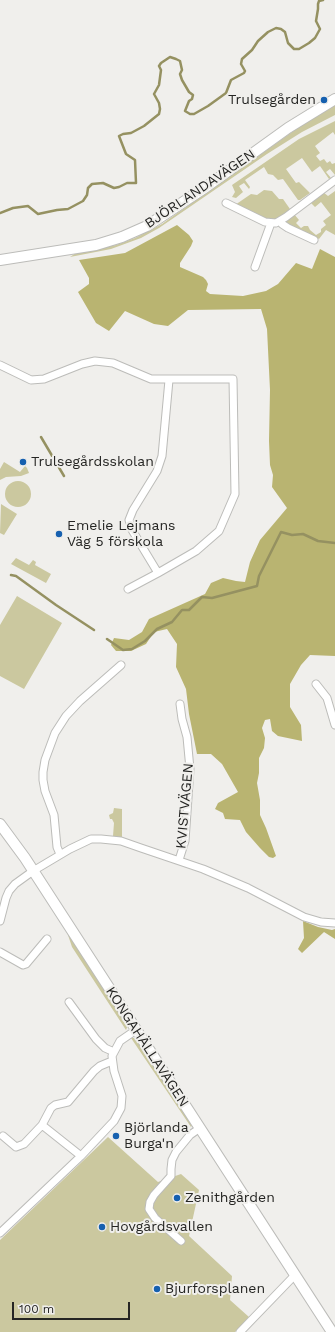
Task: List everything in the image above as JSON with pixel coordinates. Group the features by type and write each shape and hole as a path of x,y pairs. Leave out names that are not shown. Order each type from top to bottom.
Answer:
{"street":[{"name":"BJÖRLANDAVÄGEN","path":"0,260 112,240 147,226 206,187 288,128 335,91"},
{"name":"BJÖRLANDAVÄGEN","path":"288,128 335,99"},
{"path":"226,203 265,222 270,223 280,221 335,180"},
{"path":"280,221 288,228 314,240"},
{"path":"256,267 270,223"},
{"name":"BJÖRLANDAVÄGEN","path":"0,254 62,250"},
{"path":"0,365 31,380 44,379 95,360 113,363 151,379 233,379 235,494 219,531 196,551 158,574 128,589"},
{"path":"158,574 132,530 129,520 133,510 157,471 162,456 169,380"},
{"path":"60,854 57,847 54,815 45,791 43,780 45,760 55,734 66,716 80,701 122,665"},
{"path":"316,684 327,698 335,725"},
{"name":"KVISTVÄGEN","path":"180,704 187,737 190,769 185,841 180,860"},
{"name":"KONGAHÄLLAVÄGEN","path":"0,824 33,871 332,1332"},
{"path":"0,921 9,891 15,884 60,854 83,842 91,839 102,838 180,860 225,877 304,917 321,922 335,923"},
{"path":"0,952 23,965 26,964 47,939"},
{"path":"69,1002 104,1048 114,1052"},
{"path":"0,1233 81,1156 114,1122 121,1108 122,1096 112,1061 114,1052 120,1041 136,1030"},
{"path":"3,1136 13,1146 19,1147 34,1135 42,1126 51,1108 55,1105 68,1102 94,1071 100,1066 112,1061"},
{"path":"42,1126 81,1156"},
{"path":"181,1241 155,1218 149,1209 150,1202 154,1195 171,1176 172,1160 176,1152 190,1135 200,1128"},
{"path":"240,1332 295,1275"}],"shaded area":[{"path":"335,103 335,115 302,132 267,154 159,228 141,238 111,249 70,257 76,253 116,245 135,238 162,224"},
{"path":"335,121 335,135 333,132 315,146 320,153 316,156 320,161 324,159 327,163 330,161 332,164 335,163 335,175 330,169 326,172 331,178 329,179 320,166 312,172 302,158 286,169 296,183 299,182 310,193 300,200 298,200 283,179 278,180 273,175 268,174 264,167 245,180 250,187 249,189 244,183 239,186 243,192 236,198 232,197 235,192 232,185 299,139"},
{"path":"264,190 272,191 279,199 283,199 290,209 287,213 275,220 266,221 235,205 251,194 257,195"},
{"path":"335,191 335,235 326,230 319,239 288,225 286,222 287,220 294,214 299,220 296,223 301,228 308,226 316,235 321,232 321,229 326,225 323,221 331,215 321,202 315,207 310,202 323,192 328,196"},
{"path":"177,225 189,235 193,241 180,263 180,267 203,277 208,284 206,291 210,294 243,296 266,291 278,284 296,263 312,269 320,249 335,257 335,656 310,655 301,665 290,684 290,707 301,725 302,741 278,736 272,731 270,719 265,720 262,728 265,738 264,748 259,758 257,783 260,800 260,815 276,856 273,858 269,857 246,832 240,820 225,819 223,813 215,809 218,803 238,792 222,764 211,754 197,754 189,714 186,689 176,667 177,644 167,629 154,632 146,644 131,651 116,651 111,645 114,638 129,640 142,632 149,619 205,594 211,583 223,578 245,582 250,562 260,540 287,508 272,487 273,475 270,465 269,441 270,390 267,329 261,309 188,310 168,326 154,324 125,311 109,331 96,323 78,292 89,284 89,278 79,260 125,253"},
{"path":"4,462 20,472 25,466 29,473 21,476 6,477 0,480 0,469"},
{"path":"18,481 27,485 31,494 27,503 18,507 9,503 5,494 9,485"},
{"path":"1,504 17,514 4,535 0,533"},
{"path":"16,558 29,565 33,560 36,562 35,565 51,574 46,583 11,564"},
{"path":"17,596 62,623 24,689 0,676 0,625"},
{"path":"114,808 122,809 122,838 113,836 114,823 112,819 110,819 109,815 113,813"},
{"path":"303,921 318,927 332,930 335,929 335,939 324,932 302,953 298,949 304,938"},
{"path":"67,932 128,1025 126,1030 72,947"},
{"path":"131,1038 137,1039 192,1125 191,1127"},
{"name":"Hovgårdsvallen","path":"108,1137 158,1182 181,1174 199,1190 189,1236 232,1276 230,1300 249,1317 235,1332 0,1332 0,1240"}],"waterway":[{"path":"0,213 13,208 28,206 38,214 68,209 83,201 87,195 88,188 92,184 103,183 114,188 127,183 136,183 135,160 126,154 119,136 131,133 144,126 159,114 159,103 154,94 159,85 161,70 159,66 161,63 170,57 180,61 182,70 180,74 182,80 189,92 193,95 185,111 190,114 194,114 226,93 231,80 245,71 241,64 242,59 268,32 276,28 281,29 285,32 288,43 294,49 299,49 315,38 320,29 316,21 318,4 319,1 323,0"},
{"path":"41,437 64,476"},
{"path":"107,639 123,650 132,649 145,641 157,629 172,622 182,610 189,610 202,597 212,598 257,586 259,576 281,532 292,535 303,534 318,541 335,543"},
{"path":"11,575 16,576 94,630"}],"place":[{"name":"Trulsegården","path":"324,100"},
{"name":"Trulsegårdsskolan","path":"23,462"},
{"name":"Emelie Lejmans Väg 5 förskola","path":"59,534"},
{"name":"Björlanda Burga'n","path":"116,1136"},
{"name":"Zenithgården","path":"177,1198"},
{"name":"Hovgårdsvallen","path":"102,1227"},
{"name":"Bjurforsplanen","path":"157,1289"}]}
